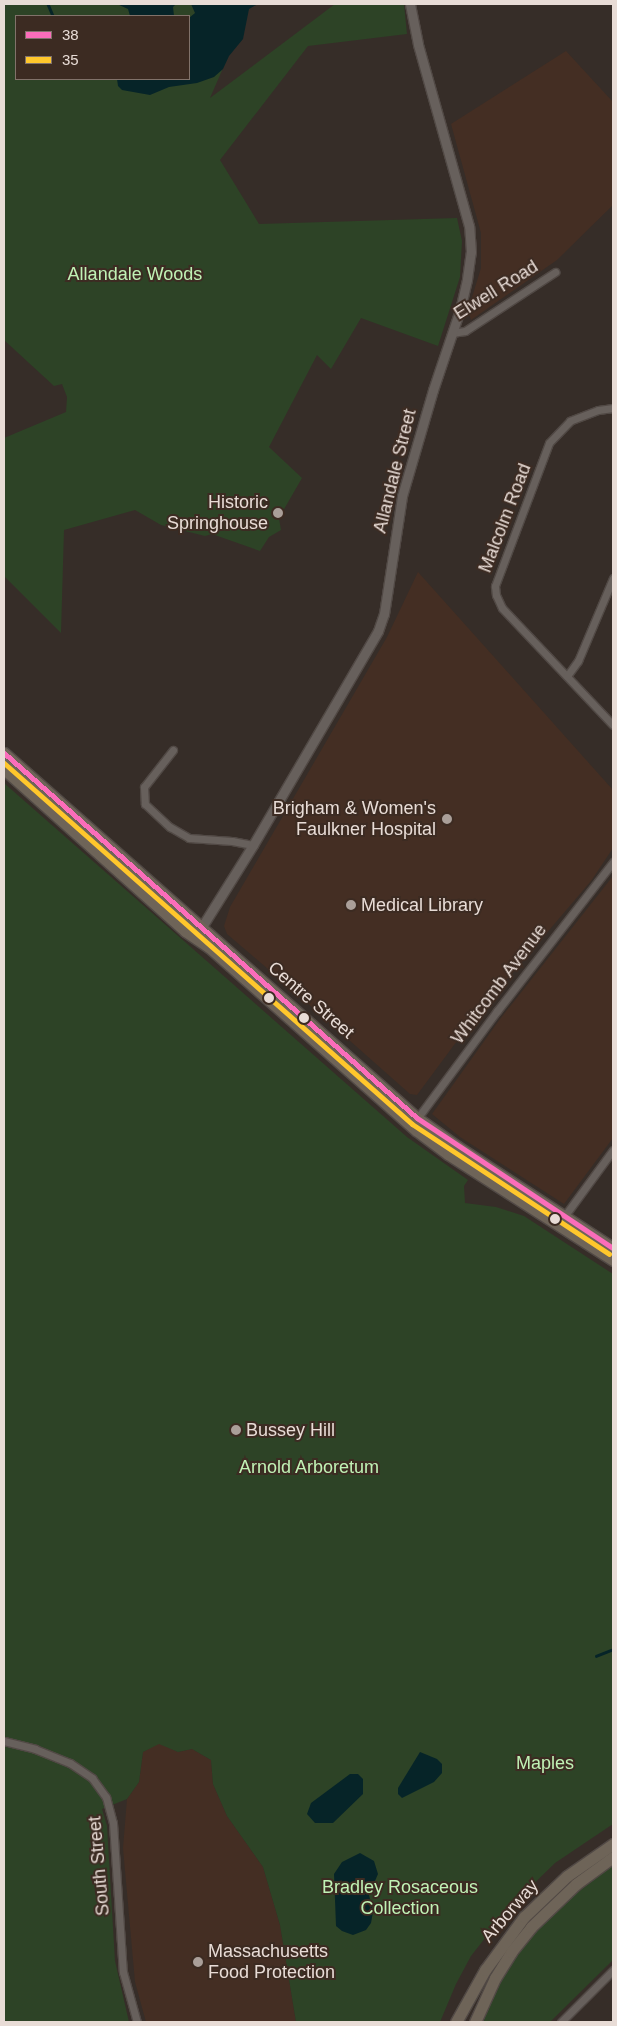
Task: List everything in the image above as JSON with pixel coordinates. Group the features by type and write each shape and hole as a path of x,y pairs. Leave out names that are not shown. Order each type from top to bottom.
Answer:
{"highway":[{"name":"Centre Street","path":"4,753 202,927 414,1122"},
{"name":"Centre Street","path":"4,769 195,938 209,947 414,1122 561,1220 613,1260"},
{"name":"Centre Street","path":"561,1220 613,1248"},
{"name":"Arborway","path":"456,2022 482,1974 520,1921 567,1876 613,1844"},
{"name":"Arborway","path":"475,2022 495,1978 520,1939 558,1899 613,1857"}],"street":[{"name":"Allandale Street","path":"195,938 253,845 378,631 384,614 402,496 432,390 468,279 471,252 469,226 418,44 410,4"},
{"name":"Elwell Road","path":"452,333 465,331 555,272"},
{"name":"Malcolm Road","path":"613,408 598,410 570,421 549,444 495,586 496,595 502,608 613,725"},
{"path":"566,676 578,661 613,578"},
{"path":"173,750 144,787 145,804 170,827 189,838 232,841 253,845"},
{"name":"Whitcomb Avenue","path":"414,1122 503,1003 613,862"},
{"path":"561,1220 613,1150"},
{"name":"South Street","path":"4,1741 28,1746 70,1763 92,1778 106,1797 113,1823 123,1972 137,2022"},
{"path":"561,2022 613,1970"}],"shaded area":[{"path":"566,51 613,102 613,205 557,260 471,320 468,310 481,268 481,233 451,124"},
{"name":"Brigham & Women's Faulkner Hospital","path":"418,572 613,790 613,848 591,881 474,1018 417,1095 410,1094 227,934 224,926 230,907 387,637"},
{"path":"613,876 613,1138 564,1204 460,1137 432,1114 500,1019"},
{"path":"159,1743 178,1752 192,1749 211,1760 213,1784 227,1816 263,1867 280,1925 296,2022 146,2022 135,1982 123,1848 127,1799 139,1782 143,1752"}],"green space":[{"name":"Allandale Woods","path":"4,4 251,4 210,98 335,4 404,4 407,34 308,46 220,160 259,224 457,218 462,241 460,277 438,346 361,318 331,369 317,355 269,447 302,478 279,518 281,530 269,537 260,551 212,534 205,536 161,525 135,510 64,530 61,633 4,576 4,438 66,412 67,397 62,384 54,386 4,340"},
{"name":"Arnold Arboretum","path":"4,783 407,1137 468,1180 464,1186 465,1203 496,1207 524,1216 613,1274 613,1824 555,1863 507,1910 471,1956 456,1984 440,2022 296,2022 280,1925 263,1867 227,1816 213,1784 211,1760 192,1749 178,1752 159,1744 143,1752 139,1782 127,1799 102,1809 107,1826 115,1961 129,2022 4,2022"},
{"path":"613,1865 613,1960 550,2022 483,2022 498,1985 529,1938 564,1903"}],"water":[{"path":"117,4 176,4 173,7 174,15 130,15 128,9"},
{"path":"191,4 258,4 249,9 243,39 229,56 223,69 214,77 197,83 169,87 150,95 122,90 118,86 117,80 190,80 190,17 195,13"},
{"path":"420,1752 437,1759 442,1764 442,1773 434,1782 402,1798 398,1794 398,1788"},
{"path":"350,1774 358,1774 363,1779 363,1794 333,1823 315,1823 307,1814 311,1803"},
{"path":"360,1853 374,1861 378,1874 369,1895 373,1912 371,1923 366,1930 353,1935 342,1931 336,1926 334,1874 342,1862"}],"waterway":[{"path":"48,4 53,15"},
{"path":"596,1656 613,1649"}],"transit line":[{"name":"38","path":"4,753 417,1118 613,1248"},
{"name":"35","path":"4,763 412,1124 609,1254"}],"place":[{"name":"Historic Springhouse","path":"278,513"},
{"name":"Brigham & Women's Faulkner Hospital","path":"447,819"},
{"name":"Medical Library","path":"351,905"},
{"name":"Bussey Hill","path":"236,1430"},
{"name":"Massachusetts Food Protection","path":"198,1962"}],"park label":[{"name":"Maples","path":"545,1763"},
{"name":"Bradley Rosaceous Collection","path":"400,1898"}]}
